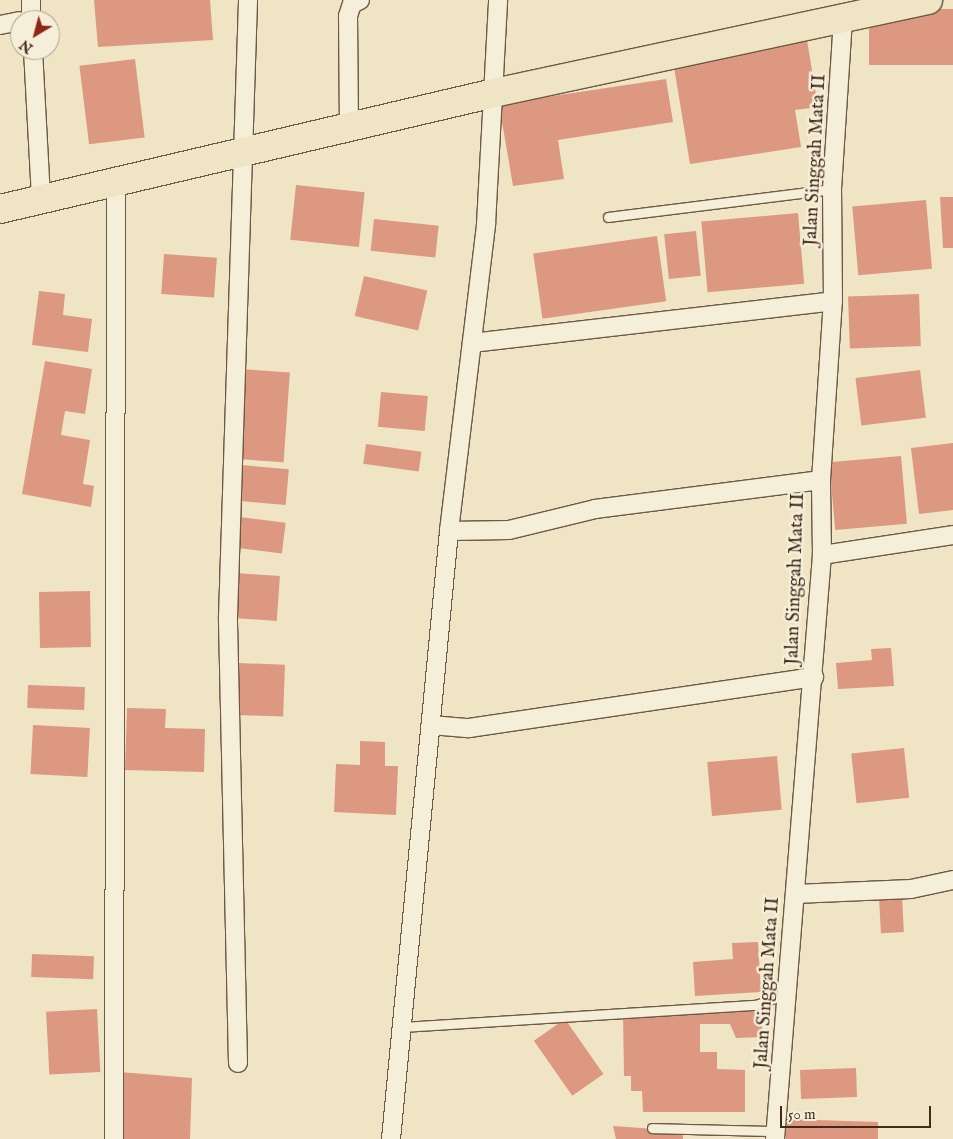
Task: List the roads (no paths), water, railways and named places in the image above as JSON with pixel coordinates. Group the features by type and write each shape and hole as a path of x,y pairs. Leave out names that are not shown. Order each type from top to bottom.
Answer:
{"highway":[{"path":"0,209 349,129 843,10 928,0"}],"street":[{"path":"238,1062 228,617 248,0"},
{"path":"349,129 348,16 352,4 360,0"},
{"path":"391,1139 449,531 479,342 486,224 502,92 498,0"},
{"name":"Jalan Singgah Mata II","path":"775,1135 814,677 822,555 821,480 833,301 832,189 843,10"},
{"path":"34,60 41,199"},
{"path":"114,1139 116,181"},
{"path":"479,342 509,341 833,301"},
{"path":"449,531 490,532 595,510 821,480"},
{"path":"822,555 953,535"},
{"path":"431,725 469,728 814,677"},
{"path":"795,894 911,889 953,880"}],"lane":[{"path":"608,217 832,189"},
{"path":"402,1027 756,1005 788,993"},
{"path":"652,1128 775,1135"}]}
